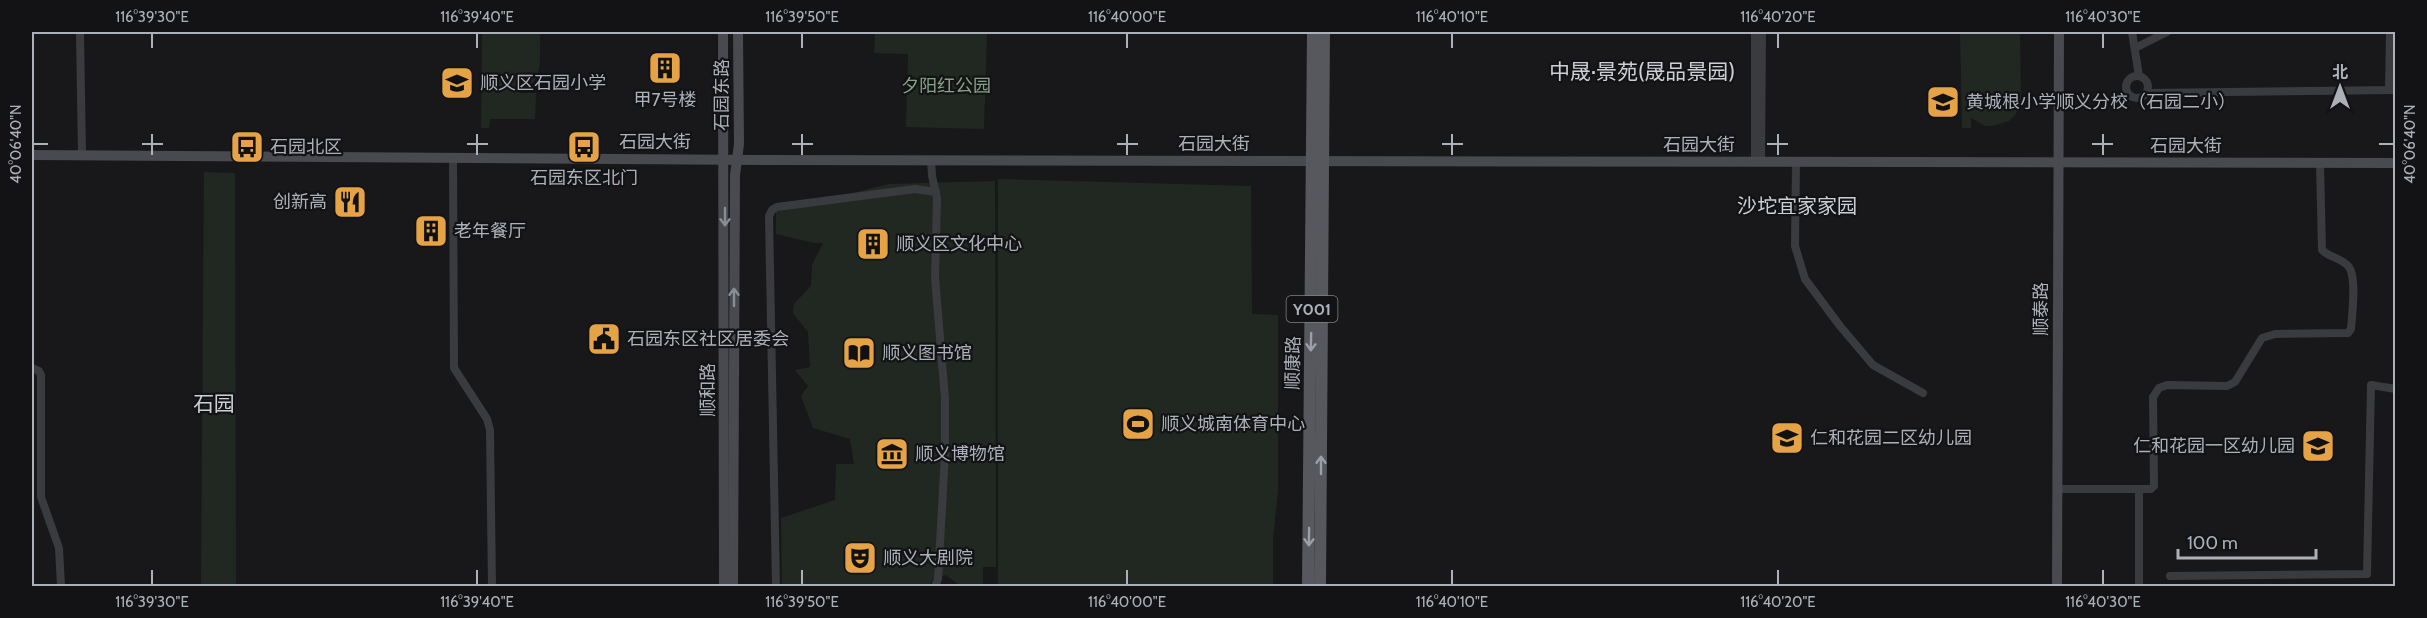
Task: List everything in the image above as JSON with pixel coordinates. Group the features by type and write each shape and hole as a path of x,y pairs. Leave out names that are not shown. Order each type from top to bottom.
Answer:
{"main road":[{"name":"顺康路","path":"1313,32 1318,161 1320,586"},
{"name":"顺康路","path":"1308,586 1318,161 1324,32"}],"street":[{"path":"80,32 82,155"},
{"name":"石园东路","path":"723,32 724,158"},
{"name":"石园东路","path":"737,159 738,32"},
{"path":"1755,32 1758,162"},
{"path":"1758,162 1762,32"},
{"name":"顺泰路","path":"2056,586 2059,32"},
{"path":"2132,32 2139,76 2146,81 2148,89 2146,93"},
{"path":"2135,48 2167,32"},
{"path":"2139,76 2129,78 2126,83 2127,93 2137,98 2146,93 2392,90 2390,32"},
{"name":"石园大街","path":"32,155 930,160 2396,163"},
{"path":"453,158 454,368 487,419 490,430 492,586"},
{"name":"顺和路","path":"724,158 724,586"},
{"name":"顺和路","path":"733,586 735,175 737,159"},
{"path":"915,189 926,183 930,160"},
{"path":"930,160 936,192 934,277 945,399 945,454 938,579 935,586"},
{"path":"1796,162 1795,246 1806,279 1840,326 1873,365 1923,393"},
{"path":"2057,489 2151,489 2154,486 2153,397 2158,388 2167,385 2228,386 2235,382 2262,338 2275,334 2348,333 2351,329 2353,277 2350,268 2341,260 2328,256 2322,250 2320,163"},
{"path":"776,586 769,216 777,207 915,189 936,192"},
{"path":"32,368 39,371 41,375 41,497 59,548 61,586"},
{"path":"2170,576 2367,574 2371,385 2396,389"},
{"path":"2139,489 2139,586"}],"green space":[{"path":"482,32 540,32 540,59 537,75 528,88 519,93 536,93 535,119 490,119 489,128 481,128"},
{"name":"夕阳红公园","path":"875,32 987,32 984,129 906,127 908,54 874,53"},
{"path":"1960,32 2020,32 2021,101 2016,114 2009,121 1985,126 1971,118 1971,128 1962,128"},
{"path":"204,172 235,173 236,586 201,586"},
{"name":"顺义城南体育中心","path":"998,179 1251,186 1252,314 1278,315 1278,491 1273,539 1273,586 998,586"},
{"path":"995,181 996,567 983,567 983,586 959,586 946,575 933,579 929,586 782,586 781,518 835,500 836,464 854,464 850,439 813,428 801,396 808,386 795,370 810,367 808,332 793,313 794,304 811,286 812,265 823,243 776,234 776,212 889,184"}],"place":[{"name":"甲7号楼","path":"665,68"},
{"name":"顺义区石园小学","path":"457,83"},
{"name":"黄城根小学顺义分校（石园二小）","path":"1943,102"},
{"name":"石园北区","path":"247,147"},
{"name":"石园东区北门","path":"584,147"},
{"name":"创新高","path":"350,202"},
{"name":"老年餐厅","path":"431,231"},
{"name":"顺义区文化中心","path":"873,244"},
{"name":"石园东区社区居委会","path":"604,339"},
{"name":"顺义图书馆","path":"859,353"},
{"name":"顺义城南体育中心","path":"1138,424"},
{"name":"仁和花园二区幼儿园","path":"1787,438"},
{"name":"仁和花园一区幼儿园","path":"2318,446"},
{"name":"顺义博物馆","path":"892,454"},
{"name":"顺义大剧院","path":"860,558"}],"district":[{"name":"中晟·景苑(晟品景园)","path":"1642,72"},
{"name":"沙坨宜家家园","path":"1797,206"},
{"name":"石园","path":"214,404"}]}
